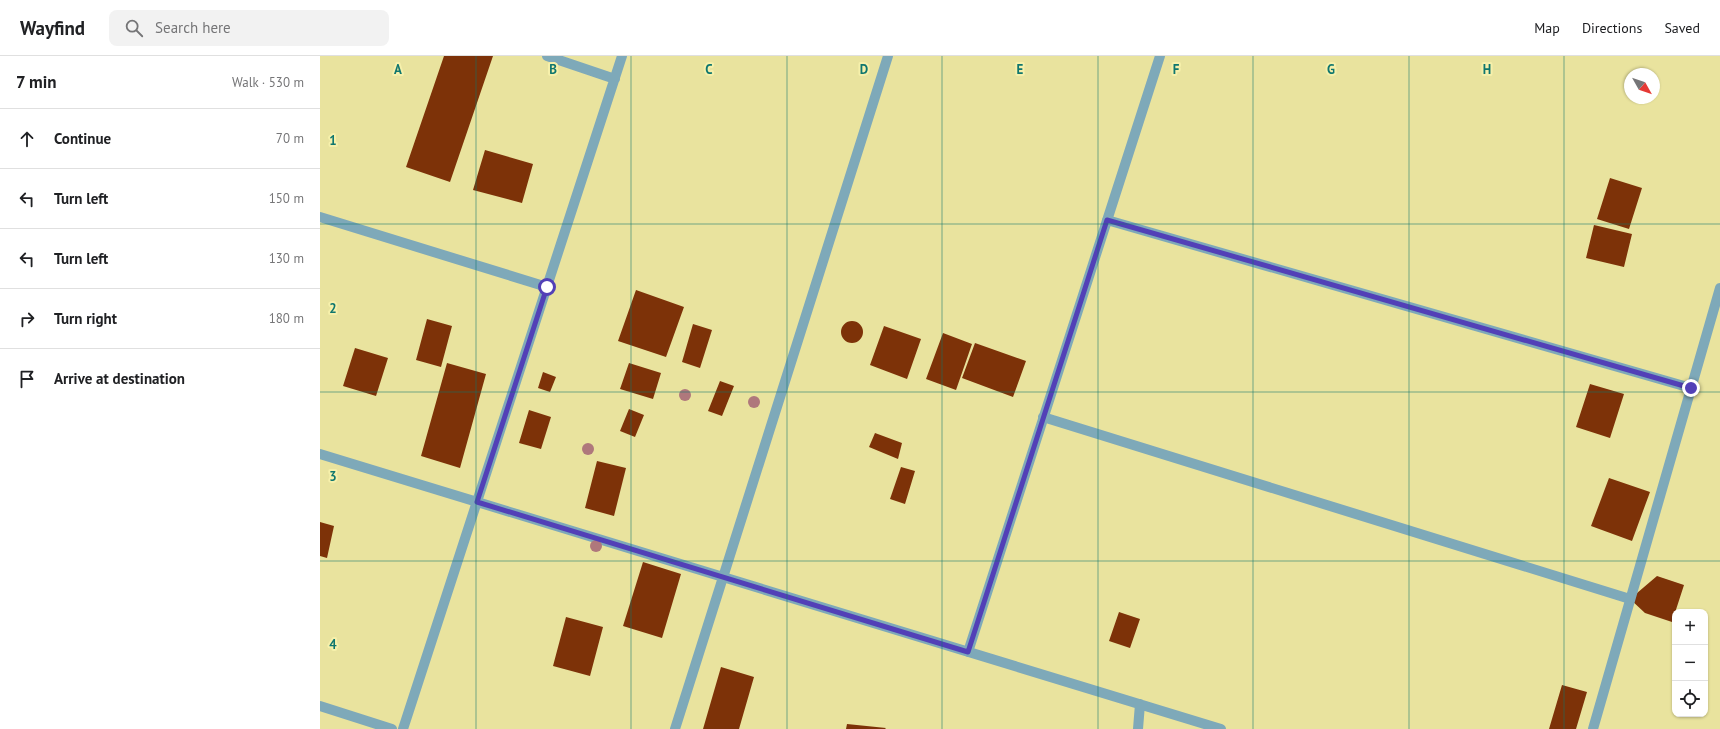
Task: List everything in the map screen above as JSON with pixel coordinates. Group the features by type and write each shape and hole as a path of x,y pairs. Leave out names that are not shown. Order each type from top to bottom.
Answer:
{"street":[{"path":"547,56 615,79"},
{"path":"403,729 622,56"},
{"path":"675,729 888,56"},
{"path":"968,652 1160,56"},
{"path":"320,217 547,287"},
{"path":"1107,220 1691,388"},
{"path":"1592,729 1720,288"},
{"path":"1044,417 1630,599"},
{"path":"320,454 1221,729"},
{"path":"1138,729 1140,704"},
{"path":"320,706 392,729"}],"building":[{"path":"444,56 493,56 450,182 406,167"},
{"path":"485,150 533,164 522,203 473,190"},
{"path":"1610,178 1642,188 1629,229 1597,219"},
{"path":"1594,225 1632,234 1624,267 1586,258"},
{"path":"636,290 684,307 666,357 618,341"},
{"path":"427,319 452,326 441,367 416,360"},
{"path":"852,321 860,324 863,332 860,340 852,343 844,340 841,332 844,324"},
{"path":"693,324 712,330 700,368 682,362"},
{"path":"884,326 921,339 907,379 870,365"},
{"path":"943,333 972,344 956,390 926,379"},
{"path":"975,343 1026,361 1013,397 962,378"},
{"path":"355,348 388,358 376,396 343,386"},
{"path":"447,363 486,374 460,468 421,456"},
{"path":"629,363 661,373 653,399 620,389"},
{"path":"543,372 556,377 550,392 538,388"},
{"path":"720,381 734,386 722,416 708,411"},
{"path":"1590,384 1624,394 1610,438 1576,427"},
{"path":"629,409 644,415 635,437 620,431"},
{"path":"529,410 551,417 541,449 519,443"},
{"path":"875,433 902,443 898,459 869,447"},
{"path":"597,461 626,468 614,516 585,508"},
{"path":"901,467 915,471 905,504 890,499"},
{"path":"1609,478 1650,492 1632,541 1591,526"},
{"path":"320,522 334,526 327,558 320,556"},
{"path":"643,562 681,574 662,638 623,626"},
{"path":"1657,576 1684,585 1676,609 1672,609 1672,622 1645,613 1630,599"},
{"path":"1119,612 1140,619 1130,648 1109,641"},
{"path":"566,617 603,627 590,676 553,666"},
{"path":"721,667 754,677 739,729 703,729"},
{"path":"1562,685 1587,692 1576,729 1549,729"},
{"path":"847,724 886,728 846,729"}],"route":[{"path":"547,287 477,502 968,652 1107,220 1691,388"}]}
